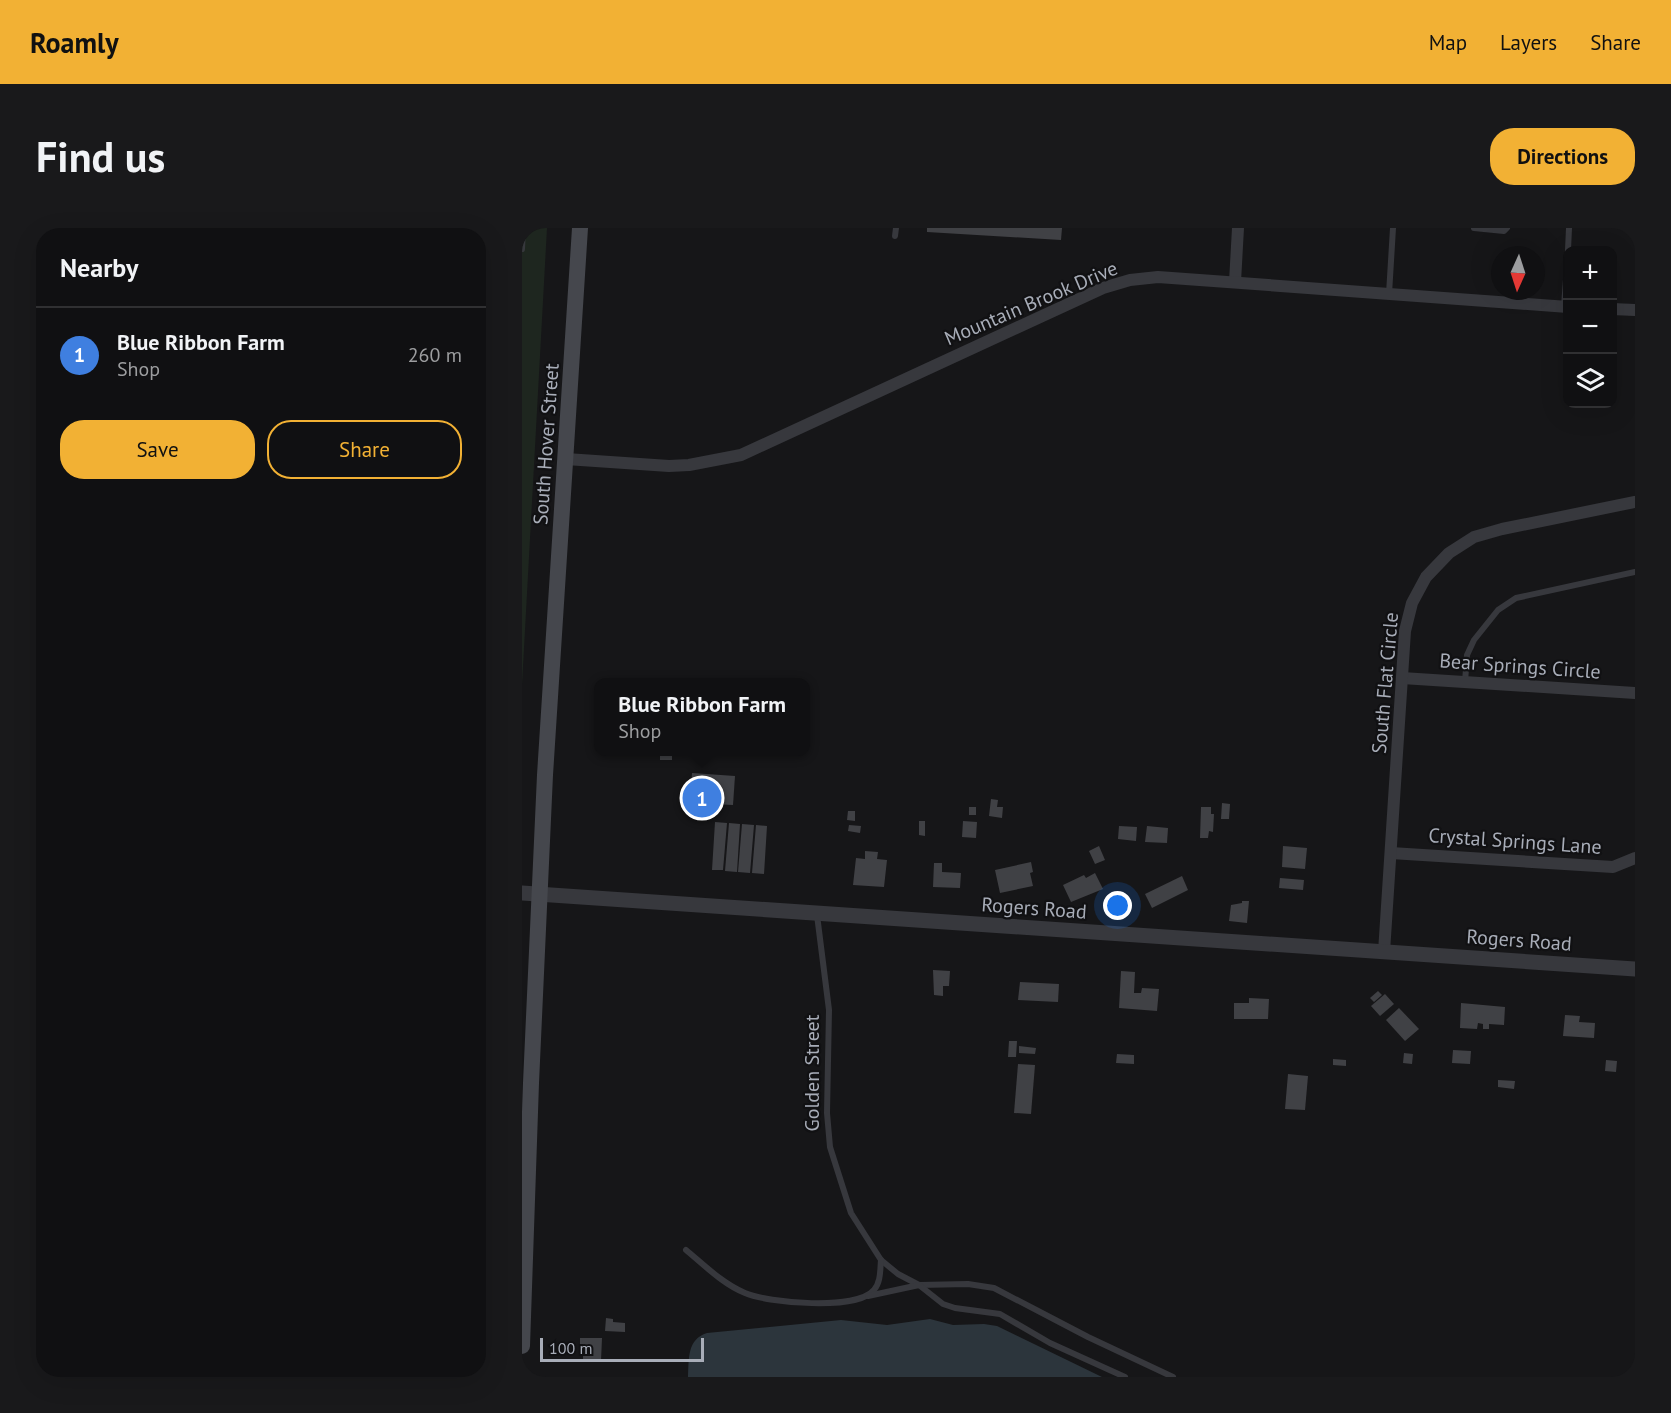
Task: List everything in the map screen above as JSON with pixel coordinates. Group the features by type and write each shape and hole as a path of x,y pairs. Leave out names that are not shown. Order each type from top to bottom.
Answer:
{"main road":[{"name":"South Hover Street","path":"522,1346 530,894 566,459 580,228"}],"street":[{"path":"1236,282 1238,228"},
{"name":"Mountain Brook Drive","path":"566,459 689,465 741,455 1103,288 1130,280 1158,277 1563,307"},
{"path":"1617,309 1635,310"},
{"name":"South Flat Circle","path":"1384,952 1406,631 1412,603 1426,577 1449,553 1474,537 1502,529 1635,502"},
{"name":"Bear Springs Circle","path":"1402,678 1635,693"},
{"name":"Crystal Springs Lane","path":"1391,853 1613,867 1635,858"},
{"name":"Rogers Road","path":"530,894 1635,969"}],"lane":[{"path":"522,249 523,228"},
{"path":"895,236 896,228"},
{"path":"1389,294 1394,228"},
{"path":"1474,228 1504,231 1507,228"},
{"path":"1568,246 1569,228"},
{"path":"1628,228 1635,236"},
{"path":"1465,682 1467,655 1474,640 1498,610 1516,598 1635,572"},
{"name":"Golden Street","path":"817,914 829,1010 827,1113 830,1147 851,1213 881,1260 943,1304 955,1308 1000,1314 1050,1343 1125,1377"},
{"path":"686,1250 736,1289 756,1297 801,1303 850,1301 919,1286 968,1284 994,1288 1088,1337 1173,1377"},
{"path":"867,1296 878,1284 881,1260"}],"shaded area":[{"path":"522,228 547,228 522,685"},
{"path":"930,1319 953,1325 997,1326 1102,1377 688,1377 692,1345 700,1336 707,1333 841,1320 887,1325"}],"building":[{"path":"927,228 1062,228 1061,240 927,232"},
{"path":"660,756 672,756 672,760 660,760"},
{"path":"692,773 735,776 733,805 690,803"},
{"path":"991,799 998,800 997,807 1003,807 1002,818 989,816"},
{"path":"1222,803 1230,804 1229,819 1221,819"},
{"path":"969,807 976,807 976,815 969,815"},
{"path":"1201,807 1211,807 1211,814 1214,814 1213,832 1209,831 1208,838 1200,838"},
{"path":"848,811 855,811 855,821 847,820"},
{"path":"919,821 925,821 925,836 919,835"},
{"path":"963,821 977,822 976,838 962,837"},
{"path":"715,822 727,823 723,870 712,870"},
{"path":"729,823 740,824 737,872 725,871"},
{"path":"742,824 754,825 750,873 738,872"},
{"path":"756,825 767,826 764,874 752,873"},
{"path":"849,825 861,826 860,833 848,831"},
{"path":"1119,826 1137,827 1136,841 1118,839"},
{"path":"1147,826 1168,828 1167,843 1145,842"},
{"path":"1099,846 1105,860 1095,864 1089,851"},
{"path":"1283,846 1307,848 1305,869 1282,867"},
{"path":"865,851 878,852 877,859 887,860 884,887 853,885 856,858 865,859"},
{"path":"1031,862 1033,872 1030,873 1033,886 1000,893 995,870"},
{"path":"934,863 942,863 942,872 961,873 960,888 933,887"},
{"path":"1095,873 1103,889 1071,902 1063,885 1084,875 1086,878"},
{"path":"1182,876 1188,890 1152,908 1145,894"},
{"path":"1280,878 1304,880 1303,890 1279,888"},
{"path":"1242,901 1249,901 1247,923 1229,921 1231,905 1242,903"},
{"path":"933,970 950,971 949,986 943,986 943,996 934,995"},
{"path":"1121,971 1135,972 1134,993 1141,993 1142,988 1159,989 1157,1011 1119,1008"},
{"path":"1020,982 1059,984 1058,1002 1018,1000"},
{"path":"1378,991 1382,995 1374,1002 1370,998"},
{"path":"1385,994 1394,1004 1380,1016 1371,1006"},
{"path":"1249,998 1269,999 1268,1019 1234,1019 1234,1003 1249,1003"},
{"path":"1461,1003 1505,1007 1504,1025 1489,1024 1489,1029 1483,1029 1483,1024 1478,1023 1477,1029 1460,1028"},
{"path":"1399,1008 1419,1029 1405,1041 1386,1020"},
{"path":"1565,1015 1580,1016 1579,1022 1595,1023 1594,1038 1563,1036"},
{"path":"1009,1041 1017,1041 1016,1057 1008,1057"},
{"path":"1019,1046 1036,1048 1035,1054 1019,1053"},
{"path":"1453,1050 1471,1051 1470,1064 1452,1063"},
{"path":"1404,1053 1413,1054 1412,1064 1403,1063"},
{"path":"1117,1054 1134,1055 1134,1064 1116,1063"},
{"path":"1333,1059 1346,1060 1346,1066 1333,1065"},
{"path":"1606,1060 1617,1061 1616,1072 1605,1071"},
{"path":"1018,1064 1035,1065 1031,1114 1014,1113"},
{"path":"1288,1074 1308,1076 1305,1110 1285,1109"},
{"path":"1498,1080 1515,1081 1514,1089 1498,1087"},
{"path":"606,1318 613,1319 613,1322 625,1323 625,1332 605,1331"},
{"path":"580,1338 602,1338 601,1361 583,1360 583,1353 580,1353"}],"place":[{"name":"Blue Ribbon Farm","path":"702,798"}]}
